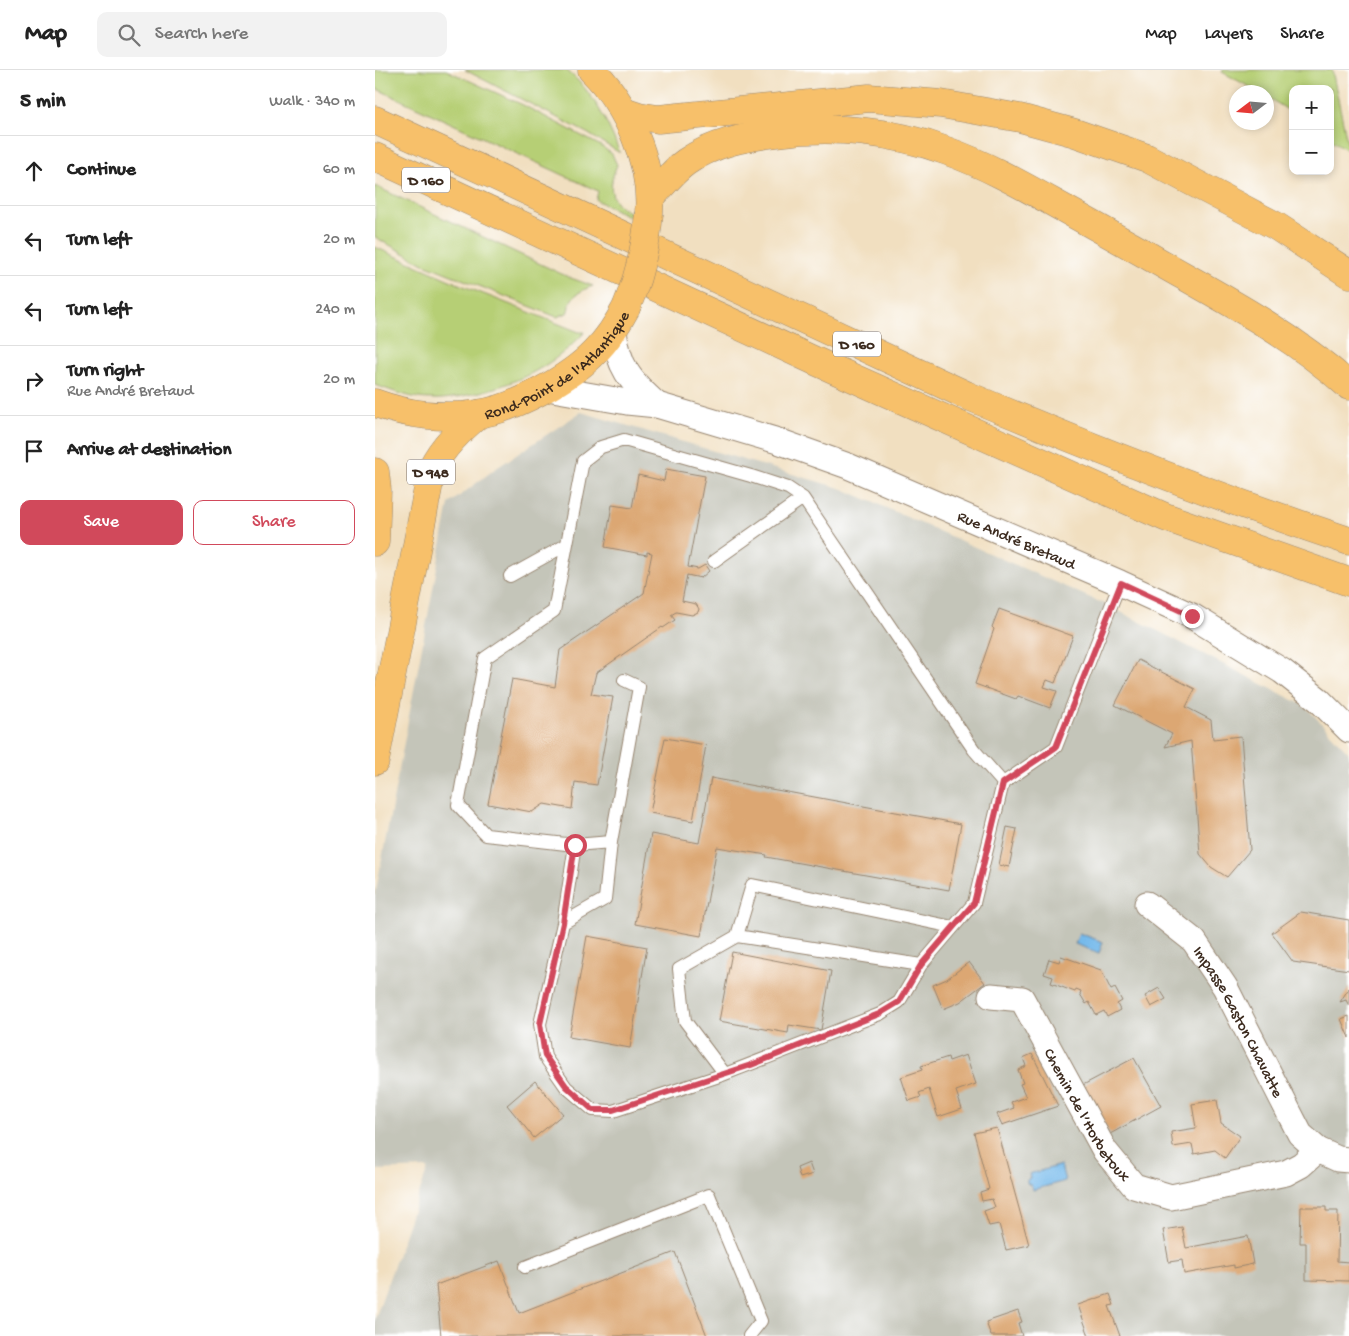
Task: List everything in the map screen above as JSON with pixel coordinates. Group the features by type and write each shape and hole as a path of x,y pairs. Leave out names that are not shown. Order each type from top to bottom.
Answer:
{"highway":[{"name":"Rond-Point de l'Atlantique","path":"375,403 407,412 453,416 479,414 508,406 547,388 571,372 594,354 620,319 635,286 643,260 650,206 644,167 624,110 607,85 592,70"},
{"path":"624,110 639,116 658,119 869,98 941,104 1020,118 1075,133 1147,158 1276,226 1349,274"},
{"name":"D 160","path":"375,120 975,398 1178,481 1349,541"},
{"path":"650,206 685,163 702,152 719,145 754,136 791,131 864,131 905,139 947,150 1021,185 1215,295 1286,338 1325,364 1349,386"},
{"name":"D 160","path":"375,157 813,360 1165,517 1349,582"},
{"name":"D 948","path":"375,761 432,468 440,453 461,428 479,414"},
{"path":"375,472 377,490 375,542"}],"street":[{"name":"Rue André Bretaud","path":"620,319 616,344 625,371 635,385 657,405"},
{"name":"Rue André Bretaud","path":"547,388 627,402 657,405 778,441 848,466 1121,583 1192,616 1282,671 1319,700 1349,730"},
{"name":"Impasse Gaston Chavatte","path":"1147,904 1194,942 1199,949 1225,987 1300,1134 1319,1150"},
{"name":"Chemin de l’Horbetoux","path":"991,996 1022,999 1105,1151 1134,1186 1171,1198 1286,1173 1301,1165 1319,1150"},
{"path":"1319,1150 1338,1159 1349,1160"}],"lane":[{"path":"611,842 575,845 485,835 458,805 485,658 553,611 583,460 601,447 624,440 751,476 788,488 803,498 974,750 1003,783"},
{"path":"714,561 803,498"},
{"path":"510,576 566,545"},
{"path":"575,845 563,923 540,1024 545,1056 566,1086 593,1110 613,1110 725,1074 879,1014 899,1002 921,965 974,903 1003,783 1056,747 1121,583"},
{"path":"563,923 605,899 611,842 639,687 624,680"},
{"path":"737,936 752,885 953,927"},
{"path":"725,1074 685,1021 679,969 737,936 921,965"},
{"path":"525,1267 709,1195 761,1321 749,1336"}],"shaded area":[{"path":"581,412 843,489 1109,606 1305,706 1349,753 1349,1336 375,1336 375,1319 428,1168 375,1170 375,896 449,504 495,469"}],"green space":[{"path":"375,70 446,70 523,105 601,146 612,154 617,165 611,187 614,199 623,209 631,213 630,217 596,200 598,191 375,88"},
{"path":"465,70 566,70 576,78 599,108 620,153 587,133"},
{"path":"1223,70 1332,70 1349,151 1334,142 1334,85 1289,85 1289,111 1274,101 1274,85 1246,85 1222,72"},
{"path":"375,186 568,277 593,286 576,295 569,305 567,313 557,317 424,264 375,237"},
{"path":"375,247 461,285 579,332 585,332 562,354 549,363 524,377 496,388 449,398 424,399 375,385"}],"water":[{"path":"1079,933 1103,942 1099,953 1075,944"},
{"path":"1061,1165 1065,1181 1033,1190 1032,1186 1027,1183 1027,1180 1030,1178 1029,1174"}],"building":[{"path":"666,469 705,476 688,567 698,569 705,565 709,571 701,578 687,575 682,601 696,604 699,609 698,612 692,615 676,612 671,615 675,620 596,673 591,694 613,697 597,785 575,782 572,809 544,804 532,812 488,804 512,679 555,687 560,650 644,593 652,553 647,552 647,555 605,547 612,505 632,508 638,475 664,481"},
{"path":"999,609 1073,636 1055,683 1047,680 1044,687 1057,691 1050,708 1018,696 1016,699 975,684"},
{"path":"1138,660 1195,689 1186,707 1211,720 1213,739 1241,736 1250,850 1227,877 1211,867 1200,854 1191,741 1165,747 1172,734 1115,705"},
{"path":"665,738 706,745 693,821 650,813"},
{"path":"711,778 961,824 949,890 717,847 701,936 635,924 651,834 699,843"},
{"path":"1007,827 1017,829 1009,867 999,865"},
{"path":"1301,912 1349,920 1349,970 1293,962 1272,933"},
{"path":"587,936 647,947 630,1048 569,1037"},
{"path":"732,952 831,971 821,1030 789,1025 788,1033 719,1021"},
{"path":"1061,956 1101,970 1111,990 1115,988 1122,1001 1117,1004 1120,1010 1107,1017 1104,1011 1096,1015 1089,1002 1086,1004 1080,994 1081,991 1076,989 1075,992 1051,983 1053,977 1044,974 1049,959 1059,962"},
{"path":"969,962 985,983 960,1002 943,1009 933,985 947,979"},
{"path":"1159,988 1166,999 1151,1007 1145,996"},
{"path":"1349,988 1349,1006 1346,1000 1340,1002"},
{"path":"1349,1016 1349,1038 1341,1019"},
{"path":"1032,1054 1058,1106 1002,1125 997,1114 1014,1108 1011,1102 1026,1097 1020,1084 1023,1083 1018,1070 1026,1066 1023,1058"},
{"path":"966,1055 976,1084 956,1091 962,1109 938,1117 929,1089 919,1093 921,1097 909,1101 901,1077 922,1070 921,1066 948,1057 949,1061"},
{"path":"1134,1058 1161,1106 1110,1134 1083,1085"},
{"path":"535,1081 563,1114 534,1138 507,1105"},
{"path":"1217,1100 1221,1123 1240,1136 1225,1158 1215,1150 1194,1154 1192,1144 1173,1147 1171,1132 1196,1128 1192,1104"},
{"path":"997,1128 1029,1245 1006,1250 999,1224 989,1226 984,1211 995,1207 992,1199 982,1201 980,1192 989,1189 974,1133"},
{"path":"809,1163 813,1174 800,1178 797,1168"},
{"path":"1301,1207 1326,1207 1326,1211 1338,1211 1337,1261 1349,1262 1349,1281 1306,1280 1306,1243 1300,1243"},
{"path":"1182,1227 1186,1248 1248,1236 1253,1264 1234,1268 1234,1265 1184,1274 1182,1260 1169,1262 1163,1230"},
{"path":"675,1252 707,1336 441,1336 436,1285 499,1261 519,1313"},
{"path":"1110,1294 1114,1305 1109,1306 1120,1336 1089,1336 1078,1305"},
{"path":"1018,1311 1022,1322 1018,1323 1022,1336 991,1336 986,1322"}],"route":[{"path":"575,845 563,923 540,1024 545,1056 566,1086 593,1110 613,1110 751,1065 879,1014 899,1002 921,965 974,903 1003,783 1056,747 1121,583 1192,616"}]}
